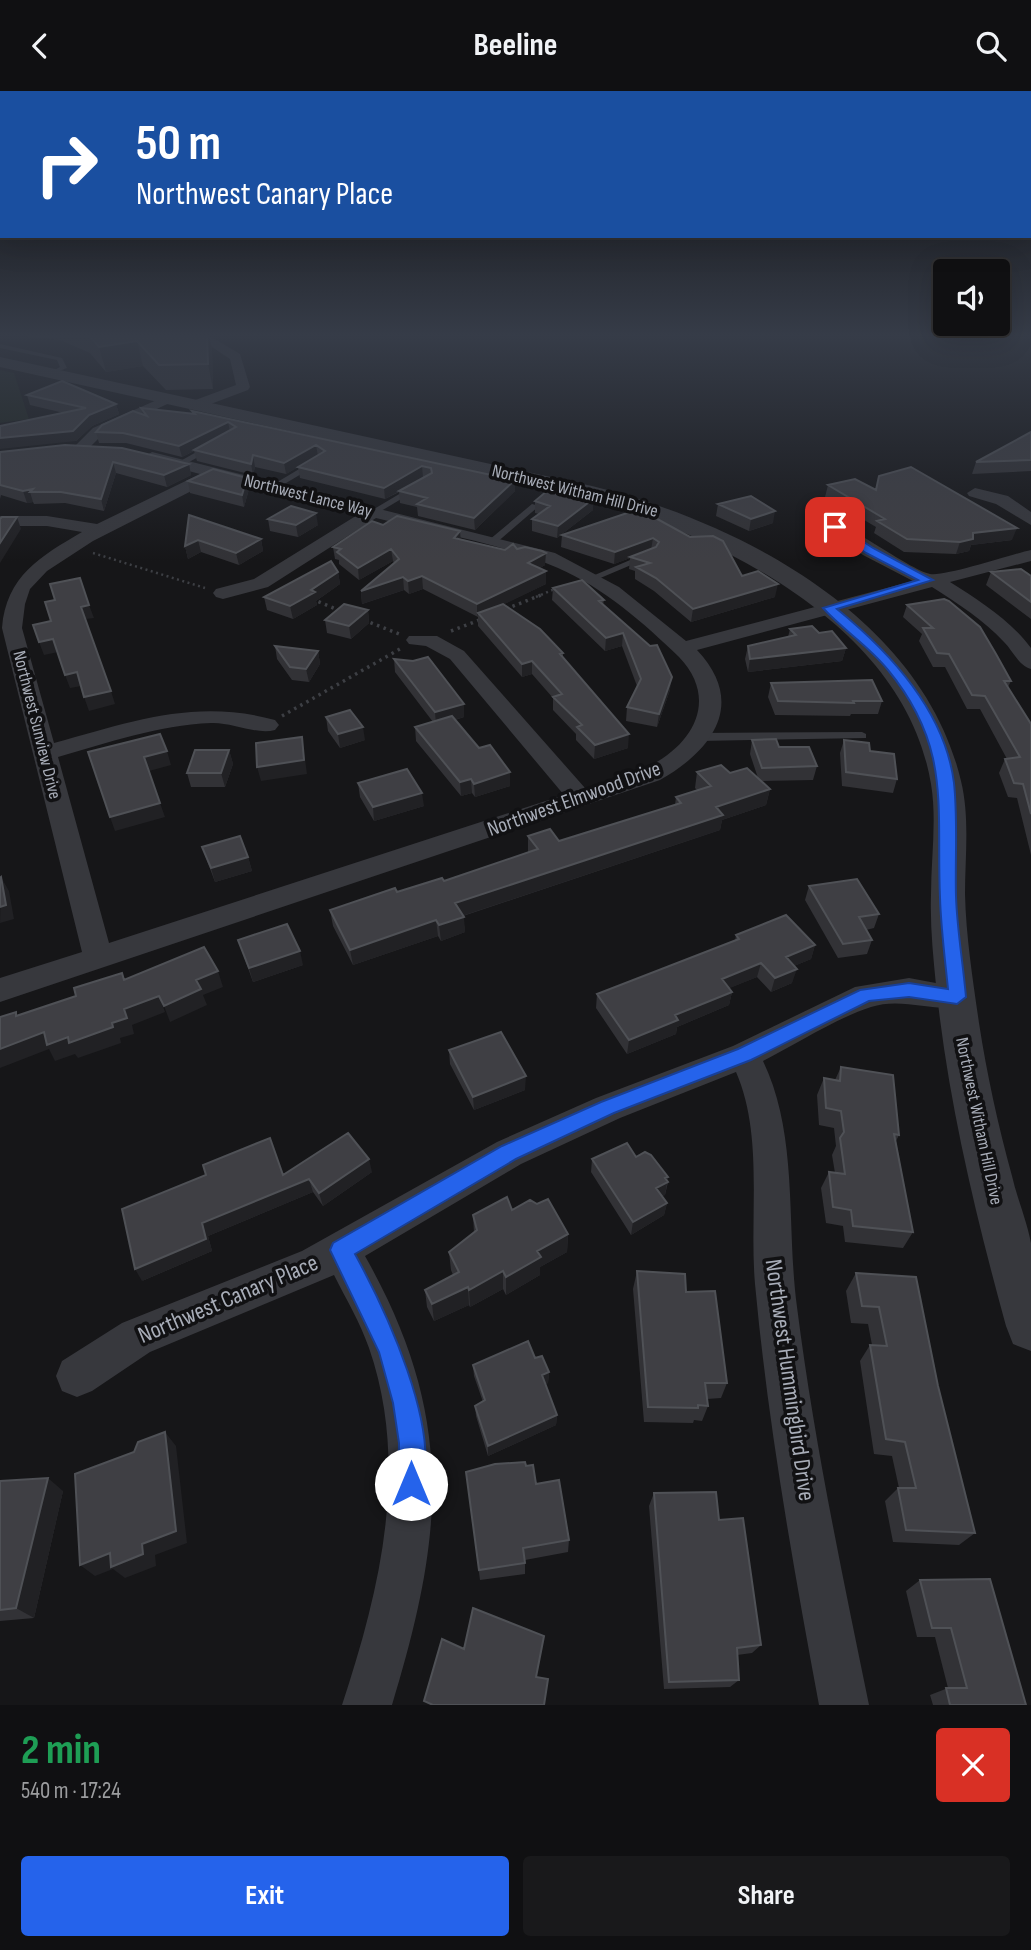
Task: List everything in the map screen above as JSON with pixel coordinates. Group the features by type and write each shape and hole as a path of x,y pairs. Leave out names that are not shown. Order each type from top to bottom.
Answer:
{"street":[{"path":"106,448 75,447 98,431 147,410"},
{"name":"Northwest Witham Hill Drive","path":"219,410 592,492 652,509 736,546 828,608 861,634 894,669 920,708 940,753 947,783 948,899 969,1085 1000,1221 1031,1326"},
{"name":"Northwest Lance Way","path":"136,453 549,557 592,576 682,648"},
{"name":"Northwest Sunview Drive","path":"98,958 12,628 13,610 26,582 72,547 214,473"},
{"path":"975,493 1009,504 1031,520"},
{"path":"223,593 265,581 373,512"},
{"path":"0,521 47,521 102,530"},
{"path":"835,527 869,551 930,580 990,617 1016,642 1031,663"},
{"path":"682,648 1031,555"},
{"path":"423,640 457,655 471,669 581,799"},
{"name":"Northwest Elmwood Drive","path":"0,990 581,799 666,768 686,753 699,737 709,718 712,696 701,670 682,648"},
{"path":"44,753 198,717 247,718 267,725"},
{"name":"Northwest Canary Place","path":"77,1376 108,1352 136,1337 315,1265 509,1153 608,1108 744,1055 866,995 909,990 957,997"},
{"name":"Northwest Hummingbird Drive","path":"744,1055 755,1072 765,1122 774,1277 793,1422 844,1705"},
{"path":"341,1250 374,1311 390,1352 405,1403 411,1443 410,1504 399,1596 391,1632 367,1705"}],"lane":[{"path":"178,464 221,443"},
{"path":"272,487 320,461"},
{"path":"373,512 427,482"},
{"path":"492,542 535,506"},
{"path":"592,576 650,555"},
{"path":"699,737 862,736"}],"path":[{"path":"72,547 223,593"},
{"path":"503,610 592,576"},
{"path":"265,581 423,640"},
{"path":"267,725 423,640 491,615"}],"shaded area":[{"path":"0,410 26,410 29,419 0,423"}],"building":[{"path":"75,410 100,410 89,415 73,431 0,438 0,426"},
{"path":"143,410 195,414 192,411 515,480 474,518 417,504 427,498 399,491 432,473 431,468 422,466 384,488 298,467 325,451 316,445 284,463 253,455 251,464 194,450 236,427 228,422 179,446 123,433 96,432 102,425 133,411 147,416"},
{"path":"1031,432 1031,460 976,462"},
{"path":"65,445 122,448 189,464 164,475 113,462 101,499 61,492 30,492 33,489 23,491 0,485 0,452"},
{"path":"911,467 1017,528 973,533 973,539 960,542 907,539 877,521 885,519 828,485 855,479 876,490 879,476"},
{"path":"213,469 247,478 242,495 188,481"},
{"path":"554,485 588,493 584,496 593,499 558,526 532,519 550,506 535,501"},
{"path":"751,496 775,511 751,519 718,504"},
{"path":"291,506 316,513 296,525 268,519"},
{"path":"639,509 690,537 713,536 723,541 742,576 758,571 778,584 693,609 656,578 636,567 650,563 630,557 656,547 659,542 653,538 615,552 562,535"},
{"path":"189,515 261,539 236,553 198,540 185,546"},
{"path":"397,516 460,531 454,538 505,550 513,544 517,549 525,547 542,551 546,553 528,563 546,571 477,604 422,576 408,581 403,577 361,591 399,559 391,549 358,568 337,552 341,549 333,547 372,521 383,525"},
{"path":"17,517 0,543 0,519"},
{"path":"331,561 338,572 311,590 315,592 290,606 264,597"},
{"path":"1021,569 1031,576 1031,602 991,572"},
{"path":"80,578 89,605 81,607 111,691 84,697 77,672 65,675 53,639 39,642 33,625 51,621 45,602 55,600 50,584"},
{"path":"582,580 604,600 599,601 650,646 657,645 672,677 659,714 627,707 641,679 623,633 606,638 553,588"},
{"path":"944,599 980,627 1011,681 1004,681 1031,724 1031,814 1023,784 1014,783 1005,759 1020,757 985,696 972,695 949,654 937,653 923,628 933,628 907,605"},
{"path":"344,604 368,610 349,626 325,620"},
{"path":"503,604 540,629 629,734 595,745 577,727 582,725 553,697 562,694 532,661 522,664 478,613"},
{"path":"812,626 819,633 832,631 846,648 750,659 748,646 796,635 790,629"},
{"path":"275,646 318,651 306,669 290,667"},
{"path":"428,657 464,704 435,712 394,659 413,661"},
{"path":"872,680 882,701 778,701 771,683"},
{"path":"350,710 363,727 338,734 326,717"},
{"path":"452,716 479,748 490,745 510,772 474,784 471,779 460,782 415,727"},
{"path":"160,734 167,751 144,757 160,803 110,817 88,752"},
{"path":"302,737 304,760 257,767 256,743"},
{"path":"776,739 779,747 809,747 817,766 762,768 752,740"},
{"path":"844,740 869,743 870,751 894,754 897,779 846,772"},
{"path":"195,750 229,750 221,773 187,773"},
{"path":"721,765 730,773 747,768 770,789 716,807 723,815 455,903 464,917 439,925 436,920 350,950 330,910 395,888 397,892 442,878 444,881 538,849 528,836 550,829 559,841 681,803 676,797 711,786 697,772"},
{"path":"407,769 422,793 373,807 358,783"},
{"path":"240,836 248,857 211,868 202,847"},
{"path":"0,878 6,905 0,907"},
{"path":"857,879 879,914 859,917 872,940 843,944 809,886"},
{"path":"786,915 815,945 786,957 797,969 775,978 761,963 722,979 732,992 675,1015 678,1020 629,1040 597,994 739,939 736,935"},
{"path":"287,924 300,951 249,968 238,940"},
{"path":"204,947 218,971 196,980 201,989 164,1006 159,996 124,1009 127,1018 112,1023 113,1027 69,1043 68,1037 47,1045 44,1032 0,1049 0,1017 16,1012 16,1016 76,996 74,988 122,973 124,980"},
{"path":"501,1032 526,1076 473,1097 449,1050"},
{"path":"841,1067 893,1075 899,1135 894,1134 913,1232 853,1226 851,1210 833,1207 829,1172 845,1174 840,1138 844,1132 841,1111 826,1108 824,1078 840,1081"},
{"path":"348,1133 369,1159 319,1193 309,1179 202,1223 206,1239 135,1269 122,1209 206,1175 203,1165 270,1138 283,1175"},
{"path":"627,1143 636,1157 645,1152 651,1155 668,1177 665,1178 668,1182 656,1188 667,1203 633,1222 592,1159"},
{"path":"507,1197 512,1210 530,1200 537,1204 548,1199 568,1234 537,1251 541,1257 506,1277 503,1271 469,1290 468,1287 432,1304 425,1290 459,1272 449,1252 477,1230 473,1215"},
{"path":"637,1271 685,1274 686,1292 715,1291 727,1383 705,1383 708,1406 648,1407"},
{"path":"856,1273 916,1277 938,1386 975,1533 906,1530 898,1488 916,1488 905,1442 886,1439 870,1345 887,1346 879,1307 862,1306"},
{"path":"528,1341 535,1358 542,1356 549,1372 542,1375 557,1415 488,1446 475,1406 485,1400 473,1365"},
{"path":"165,1432 176,1531 142,1544 143,1554 111,1567 110,1553 80,1565 75,1474 134,1452 138,1442"},
{"path":"525,1462 526,1466 533,1465 536,1484 559,1480 569,1540 523,1548 525,1563 479,1570 466,1472 495,1464"},
{"path":"48,1478 16,1608 0,1610 0,1481"},
{"path":"716,1492 719,1520 743,1518 761,1645 737,1648 739,1680 669,1682 654,1493"},
{"path":"990,1579 1026,1705 950,1705 946,1688 967,1688 951,1628 932,1628 920,1580"},
{"path":"473,1608 544,1636 536,1677 548,1679 544,1705 433,1705 424,1701 442,1639 464,1649"}],"route":[{"path":"411,1484 411,1443 405,1403 390,1352 374,1311 341,1250 509,1153 608,1108 744,1055 866,995 909,990 957,997 948,899 947,783 940,753 915,697 894,669 861,634 828,608 927,580 869,551 835,527"}]}
